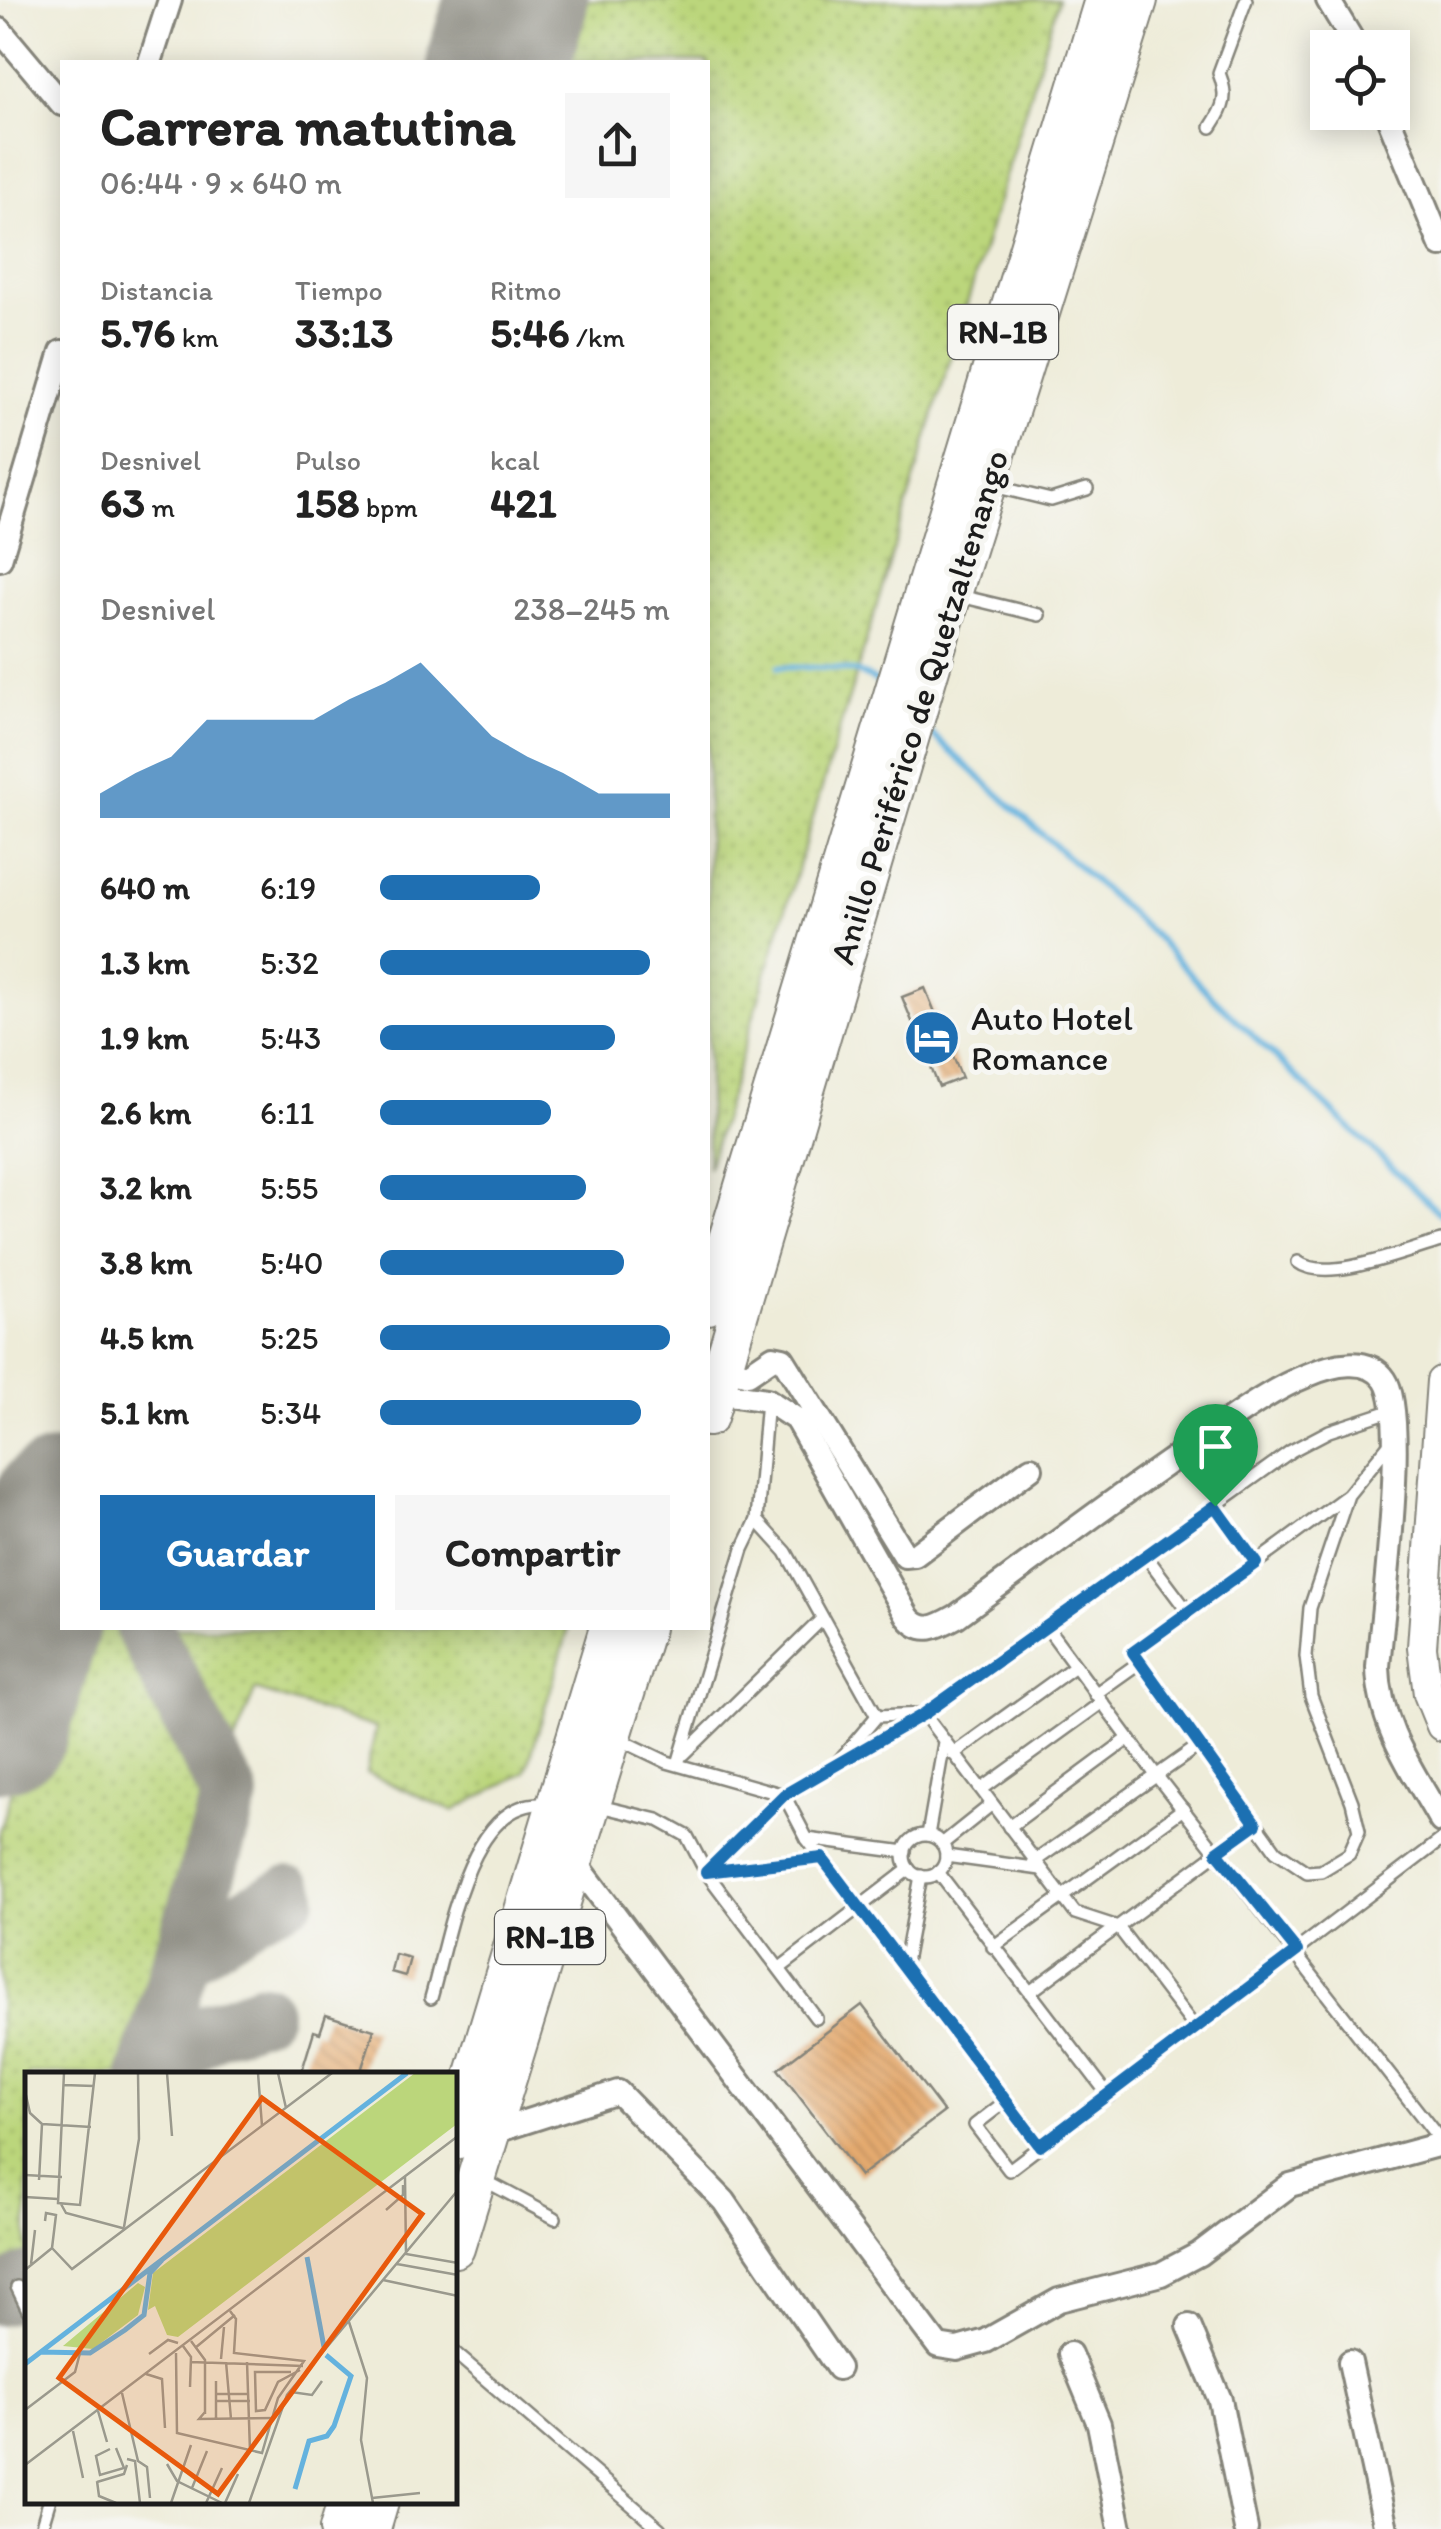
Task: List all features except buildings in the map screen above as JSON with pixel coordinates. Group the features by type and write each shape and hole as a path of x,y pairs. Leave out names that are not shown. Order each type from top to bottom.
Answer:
{"highway":[{"name":"Anillo Periférico de Quetzaltenango","path":"715,1392 1104,0"},
{"name":"Anillo Periférico de Quetzaltenango","path":"710,1299 906,702 952,594 1138,0"},
{"name":"RN-1B","path":"458,2238 476,2176 473,2136 573,1805 610,1630"},
{"name":"RN-1B","path":"473,2136 574,1859 573,1805 613,1736 644,1630"},
{"path":"338,2529 346,2504"},
{"path":"370,2529 378,2504"}],"street":[{"path":"151,60 170,0"},
{"path":"1328,0 1346,30"},
{"path":"0,30 60,102"},
{"path":"1393,130 1441,245"},
{"path":"0,559 60,359"},
{"path":"715,1392 773,1357 783,1358 905,1556 915,1555 1031,1468"},
{"path":"715,1392 767,1400 786,1409 804,1430 908,1617 921,1628 931,1628 957,1616 1250,1406 1310,1374 1362,1364 1386,1381 1393,1410 1378,1667 1380,1702 1393,1736 1441,1821"},
{"path":"1441,1381 1432,1617 1424,1674 1441,1726"},
{"path":"574,1859 938,2346 958,2349 986,2341 1059,2300 1162,2274 1199,2254 1290,2185 1441,2143"},
{"path":"473,2136 618,2092 724,2201 838,2368"},
{"path":"1189,2326 1220,2400 1246,2529"},
{"path":"1070,2354 1099,2424 1120,2529"},
{"path":"1350,2362 1386,2529"}],"lane":[{"path":"1211,127 1224,108 1227,92 1219,73 1246,0"},
{"path":"985,484 1051,500 1072,498 1088,489"},
{"path":"952,594 1039,615"},
{"path":"1298,1262 1311,1269 1345,1268 1441,1242"},
{"path":"679,1760 743,1549 757,1520 767,1400"},
{"path":"706,1872 784,1795 924,1714 1310,1439 1393,1410"},
{"path":"1348,1495 1310,1608 1306,1656 1311,1696 1357,1817 1357,1842 1336,1864 1308,1872 1287,1862 1256,1824 1133,1652 1348,1495 1394,1438"},
{"path":"1215,1506 1256,1563"},
{"path":"757,1520 786,1552 876,1716"},
{"path":"1146,1556 1188,1612"},
{"path":"679,1760 822,1619"},
{"path":"1046,1626 1128,1740 1297,1951 1441,2143"},
{"path":"982,1789 1140,1662"},
{"path":"953,1754 1075,1666"},
{"path":"832,1770 876,1716 924,1714"},
{"path":"924,1714 1063,1898 1083,1919 1118,1927 1196,2029"},
{"path":"613,1736 784,1795 807,1839 1040,2146"},
{"path":"1009,1827 1128,1740"},
{"path":"928,1835 944,1743"},
{"path":"928,1835 944,1850 1038,1865 1200,1745"},
{"path":"431,1998 472,1862 485,1834 506,1813 524,1804 573,1805 658,1820 687,1836 706,1872 816,2018"},
{"path":"938,1872 944,1850 992,1804"},
{"path":"993,1946 1184,1809"},
{"path":"1030,1992 1256,1824"},
{"path":"928,1835 916,1837 905,1852 909,1869 921,1876 938,1872"},
{"path":"807,1839 905,1852"},
{"path":"1006,2101 975,2125 1009,2170 1441,1840"},
{"path":"706,1872 822,1858"},
{"path":"780,1968 909,1869"},
{"path":"938,1872 1109,2096"},
{"path":"904,1968 921,1876"},
{"path":"476,2176 555,2218"},
{"path":"16,2287 25,2304"},
{"path":"458,2356 660,2529"},
{"path":"41,2529 48,2504"}],"green space":[{"path":"553,0 1058,0 710,1161 710,60 535,60"},
{"path":"60,1629 122,1630 183,1736 198,1781 200,1802 120,2072 25,2072 25,2254 0,2268 0,1831"},
{"path":"170,1630 568,1630 526,1772 453,1811 366,1773 376,1728 255,1690 234,1744"}],"waterway":[{"path":"778,667 847,670 882,686"},
{"path":"927,730 1155,936 1206,991 1441,1215"}],"taxiway":[{"path":"28,1629 45,1594 60,1578"},
{"path":"145,1630 230,1796 148,2072"},
{"path":"183,1957 255,1911 288,1895"},
{"path":"152,2072 213,2030 262,2012"},
{"path":"0,2296 25,2283"}],"runway":[{"path":"499,60 517,0"},
{"path":"0,1721 60,1518"}],"place":[{"name":"Auto Hotel Romance","path":"932,1038"}],"route":[{"path":"1215,1506 1256,1563 1133,1652 1256,1824 1217,1852 1297,1951 1040,2146 822,1858 706,1872 784,1795 924,1714 1215,1506"}]}
